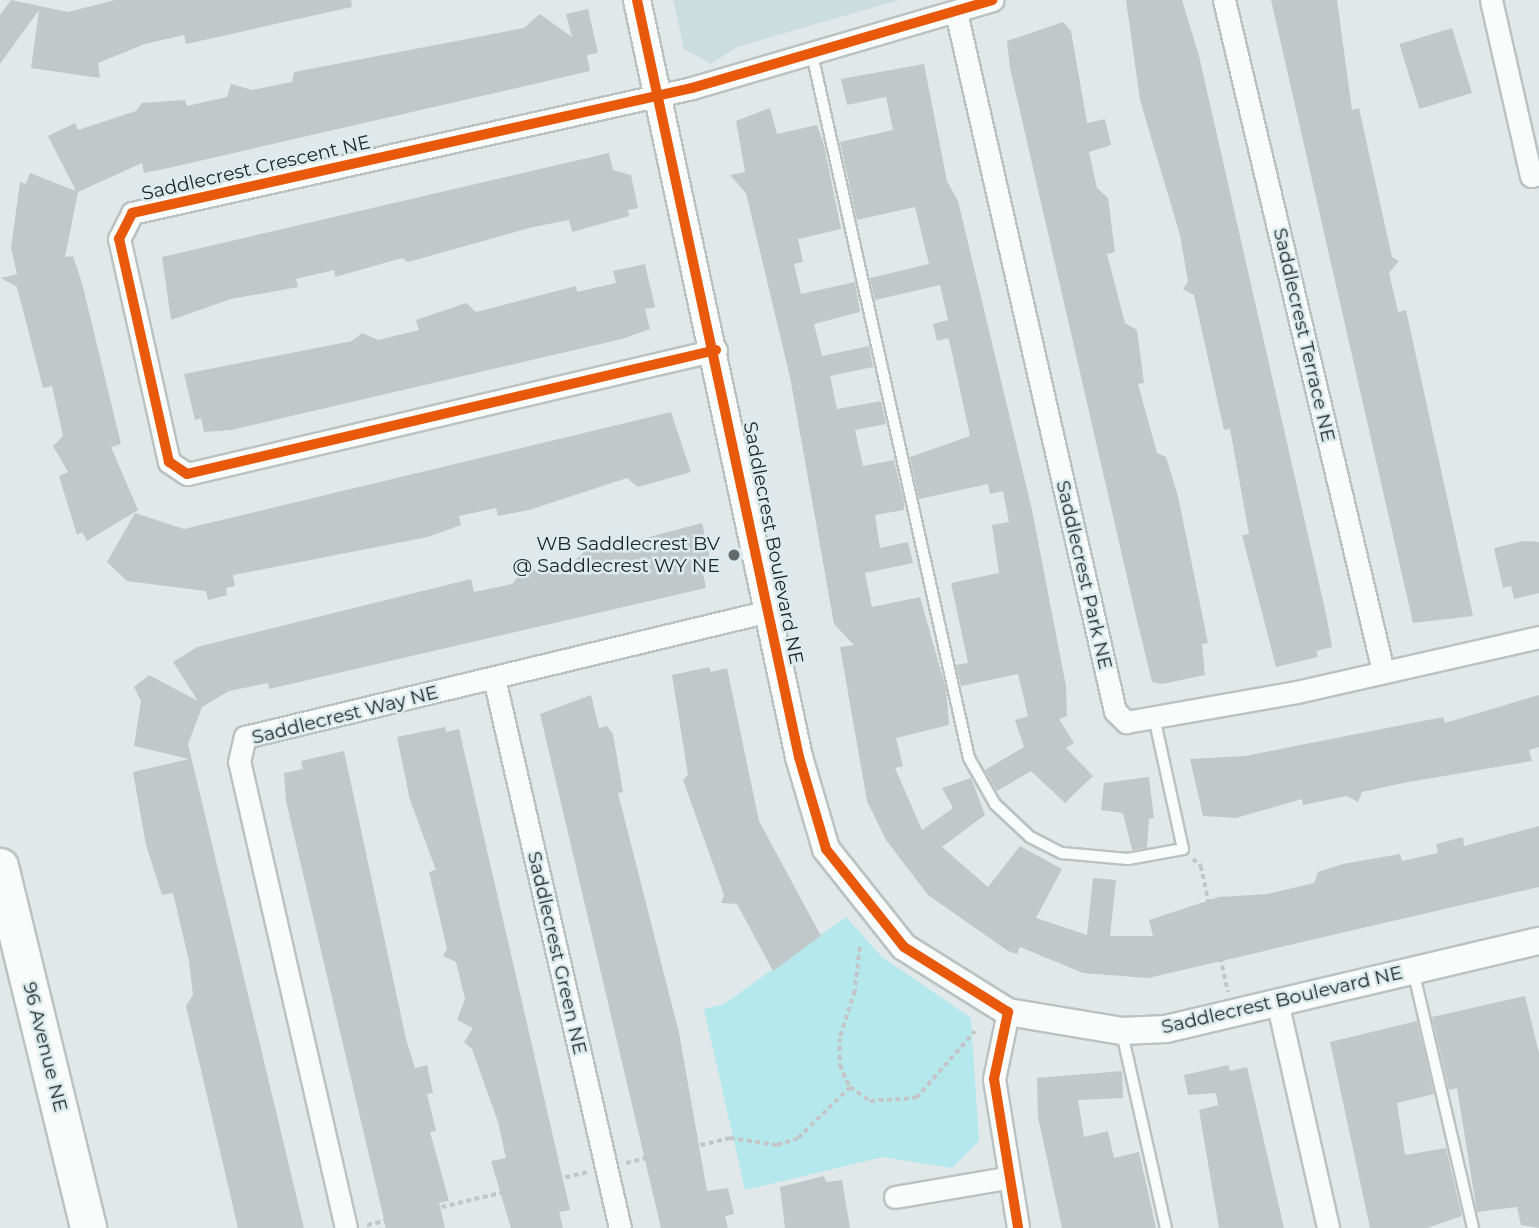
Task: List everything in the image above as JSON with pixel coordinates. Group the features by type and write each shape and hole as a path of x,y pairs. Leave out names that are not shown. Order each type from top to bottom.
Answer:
{"main road":[{"name":"96 Avenue NE","path":"0,866 57,1091 88,1228"},
{"path":"57,1091 104,1228"}],"street":[{"name":"Saddlecrest Boulevard NE","path":"637,0 716,350 799,757 826,849 904,947 1008,1012 1122,1031 1166,1029 1277,1000 1539,941"},
{"path":"658,95 812,54 992,0"},
{"name":"Saddlecrest Terrace NE","path":"1224,0 1383,671"},
{"path":"1491,0 1531,176 1539,174"},
{"name":"Saddlecrest Park NE","path":"956,12 1115,710 1126,722 1539,637"},
{"name":"Saddlecrest Crescent NE","path":"658,95 132,213 119,239 169,462 187,474 716,350"},
{"name":"Saddlecrest Way NE","path":"346,1228 239,762 245,737 769,611"},
{"name":"Saddlecrest Green NE","path":"494,678 620,1228"},
{"path":"1277,1000 1328,1228"},
{"path":"1008,1012 994,1079 1006,1178 1018,1228"},
{"path":"895,1197 1006,1178"}],"lane":[{"path":"812,54 969,758 995,804 1030,837 1062,853 1128,859 1183,849 1153,717"},
{"path":"1413,970 1473,1228"},
{"path":"1122,1031 1166,1228"}],"path":[{"path":"1183,849 1201,866 1233,1011"},
{"path":"860,947 840,1038 840,1065 850,1087 870,1101 916,1098 975,1031"}],"shaded area":[{"path":"673,0 899,0 737,47 711,64 684,49"},
{"path":"846,917 882,957 971,1018 979,1141 952,1168 883,1157 745,1190 704,1009 724,1004"}],"building":[{"path":"11,0 68,12 115,0 351,0 352,7 186,44 184,35 145,44 98,63 100,78 31,68 39,10 0,64 0,15"},
{"path":"1126,0 1182,0 1199,56 1326,614 1332,647 1316,651 1318,657 1276,667 1242,535 1249,534 1230,429 1224,430 1194,295 1183,289 1188,282 1180,235 1140,100"},
{"path":"1271,0 1337,0 1352,110 1359,108 1392,257 1399,261 1389,273 1398,312 1406,310 1473,616 1413,623"},
{"path":"588,9 598,53 587,55 590,71 144,173 142,163 78,192 65,257 73,256 82,283 121,444 111,447 138,510 87,541 82,532 77,535 59,476 68,472 53,446 63,436 52,386 43,388 17,287 1,278 17,274 11,248 20,182 26,184 30,173 76,191 48,136 75,123 78,130 136,111 142,103 185,100 187,106 227,97 231,84 252,90 292,82 294,72 524,28 540,14 572,37 566,14"},
{"path":"1063,22 1071,31 1087,123 1105,119 1111,145 1089,152 1097,188 1108,198 1115,252 1107,254 1125,323 1137,330 1144,383 1138,384 1157,453 1166,457 1178,496 1208,643 1202,644 1205,675 1162,684 1152,682 1010,68 1007,41"},
{"path":"1452,28 1472,93 1419,109 1399,44"},
{"path":"924,64 947,181 958,201 1032,510 1066,686 1067,716 1059,719 1074,743 1066,748 1093,776 1065,803 1031,771 997,791 985,770 1024,747 1015,720 1028,716 1018,674 961,686 956,665 968,663 951,583 999,573 992,525 1009,522 1003,491 990,494 988,484 919,499 910,457 970,436 950,344 948,338 937,341 933,324 948,320 940,285 875,300 870,278 929,264 915,207 857,220 840,142 893,130 886,97 847,105 841,79"},
{"path":"770,108 777,134 817,125 824,145 841,229 798,239 803,262 794,264 801,294 855,282 860,312 814,324 822,356 869,346 873,367 830,376 837,409 881,401 886,424 855,430 863,466 894,460 904,502 904,510 875,515 880,548 908,542 913,563 865,573 872,607 920,597 946,689 949,725 896,738 903,766 895,768 922,830 953,808 942,788 971,778 985,815 942,847 988,887 1020,846 1062,869 1036,918 1087,935 1093,878 1116,880 1110,936 1153,936 1149,920 1219,897 1267,894 1314,883 1318,872 1343,864 1400,854 1402,861 1438,853 1436,844 1463,837 1464,846 1539,826 1539,887 1148,978 1083,973 1020,947 1017,954 1008,951 928,895 886,840 867,801 840,647 854,645 834,624 790,377 746,193 730,175 745,172 736,121"},
{"path":"609,153 613,170 631,175 638,208 628,210 629,216 572,232 569,220 533,227 408,262 402,258 335,277 334,270 296,279 298,287 231,299 171,320 162,257"},
{"path":"645,264 655,307 645,309 650,329 622,339 231,430 204,432 201,418 195,420 184,374 352,341 362,333 378,340 419,330 416,320 466,303 476,312 576,286 577,292 616,283 613,271"},
{"path":"671,412 691,472 638,487 627,478 529,510 498,516 496,508 459,516 461,525 428,537 233,575 235,586 226,588 227,595 208,600 206,591 127,581 107,562 135,513 184,529"},
{"path":"702,523 712,567 702,569 706,588 269,689 268,683 229,691 202,707 188,744 304,1228 238,1228 186,1006 193,995 189,961 173,893 162,895 146,845 133,772 189,759 134,746 141,701 134,687 149,675 198,701 173,662 197,647 471,579 474,592 512,584 521,573 574,561 589,547 596,551 613,541 619,545"},
{"path":"1523,541 1539,542 1539,593 1514,599 1511,586 1503,588 1494,548"},
{"path":"709,667 711,672 727,668 759,821 821,936 773,971 737,904 721,903 724,895 683,780 688,775 672,675"},
{"path":"591,695 599,728 607,726 613,734 623,792 618,793 679,1033 707,1191 728,1188 734,1214 725,1216 728,1228 661,1228 540,714"},
{"path":"1539,695 1539,747 1529,750 1532,761 1362,792 1358,802 1347,796 1303,805 1302,799 1236,818 1203,816 1190,759 1245,756 1443,717 1445,723"},
{"path":"445,727 446,732 459,729 570,1210 559,1212 563,1228 511,1228 491,1161 506,1158 498,1122 472,1049 464,1042 473,1028 457,1020 465,999 456,962 443,956 447,949 429,872 436,870 410,800 397,737"},
{"path":"344,751 406,1039 415,1068 427,1065 433,1093 427,1094 436,1131 430,1132 449,1201 439,1203 445,1228 386,1228 286,801 284,773 303,769 301,761"},
{"path":"1149,777 1154,818 1149,819 1147,848 1132,850 1123,813 1101,810 1104,783"},
{"path":"1525,996 1539,1053 1539,1228 1521,1225 1517,1207 1477,1212 1457,1088 1449,1090 1432,1017"},
{"path":"1417,1021 1434,1094 1397,1103 1405,1155 1446,1148 1462,1216 1427,1228 1370,1228 1330,1042"},
{"path":"1228,1065 1230,1071 1247,1067 1284,1228 1219,1228 1199,1110 1218,1105 1216,1093 1188,1095 1184,1075"},
{"path":"1122,1071 1123,1098 1078,1100 1084,1137 1108,1131 1114,1158 1139,1152 1156,1228 1062,1228 1038,1117 1037,1078"},
{"path":"824,1176 826,1182 842,1180 850,1228 785,1228 780,1187"}],"cycle path":[{"path":"637,0 799,757 826,849 904,947 1008,1012 994,1079 1018,1228"},
{"path":"716,350 187,474 169,462 119,239 132,213 692,88 992,0"}],"place":[{"name":"WB Saddlecrest BV @ Saddlecrest WY NE","path":"734,555"}]}
